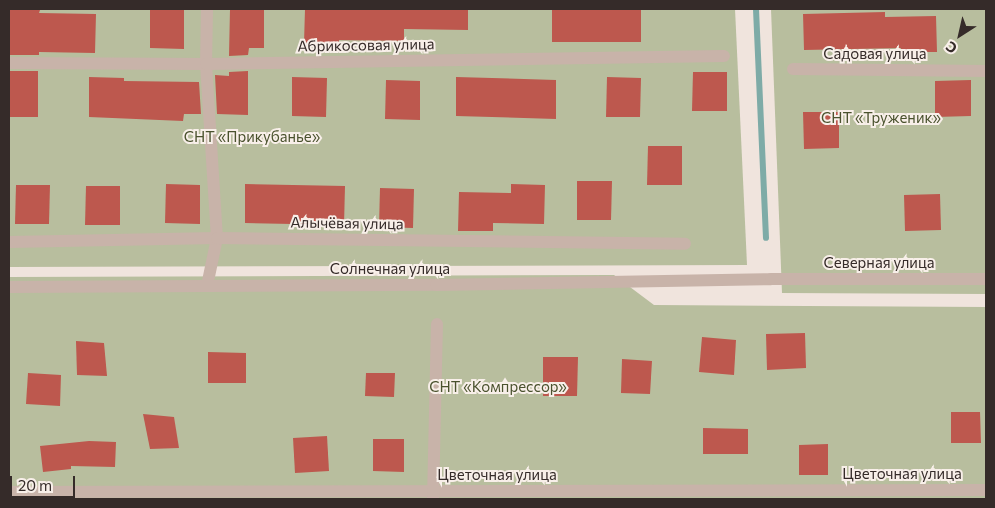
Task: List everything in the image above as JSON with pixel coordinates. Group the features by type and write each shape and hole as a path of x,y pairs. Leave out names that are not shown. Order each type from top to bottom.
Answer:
{"street":[{"path":"207,9 206,64 217,238 208,286"},
{"name":"Абрикосовая улица","path":"9,63 206,64 724,56"},
{"name":"Садовая улица","path":"793,69 986,71"},
{"name":"Алычёвая улица","path":"9,242 217,238 685,244"},
{"name":"Солнечная улица","path":"9,287 426,285 771,279"},
{"name":"Северная улица","path":"771,279 986,280"},
{"path":"433,495 436,324"},
{"name":"Цветочная улица","path":"9,492 433,495 986,490"}],"green space":[{"name":"СНТ «Прикубанье»","path":"9,9 735,9 747,265 9,267"},
{"name":"СНТ «Труженик»","path":"771,9 986,9 986,294 782,293"},
{"name":"СНТ «Компрессор»","path":"614,275 654,305 986,307 986,499 9,499 9,277"}],"building":[{"path":"9,9 40,10 39,13 96,14 95,53 39,52 39,55 9,55"},
{"path":"150,9 184,10 184,49 150,48"},
{"path":"230,9 264,9 264,48 249,48 248,55 229,56"},
{"path":"305,9 468,9 468,30 404,29 404,41 339,40 339,43 304,43"},
{"path":"552,9 641,9 641,42 552,42"},
{"path":"885,12 885,17 936,16 937,52 901,52 901,48 804,50 803,14"},
{"path":"9,71 38,71 38,117 9,117"},
{"path":"248,71 248,115 217,114 215,75 229,76 229,72"},
{"path":"693,72 727,72 727,111 692,111"},
{"path":"89,77 124,78 124,81 199,82 201,114 184,114 183,121 89,117"},
{"path":"292,77 327,78 326,117 292,116"},
{"path":"456,77 556,80 556,119 456,116"},
{"path":"607,77 641,78 640,117 606,117"},
{"path":"386,80 420,81 420,120 385,119"},
{"path":"971,80 971,116 935,117 935,81"},
{"path":"803,112 839,112 839,148 804,149"},
{"path":"648,146 682,146 682,185 647,185"},
{"path":"577,181 612,181 611,220 577,220"},
{"path":"166,184 200,185 200,224 165,223"},
{"path":"245,184 345,186 344,225 245,223"},
{"path":"511,184 545,185 544,224 493,223 493,231 458,231 459,192 511,193"},
{"path":"16,185 50,185 49,224 15,224"},
{"path":"86,186 120,186 120,225 85,225"},
{"path":"380,188 414,189 413,228 379,227"},
{"path":"940,194 941,230 905,231 904,195"},
{"path":"805,333 806,368 767,370 766,334"},
{"path":"702,337 736,340 734,375 699,372"},
{"path":"76,341 104,343 107,376 77,375"},
{"path":"208,352 246,353 246,383 208,383"},
{"path":"543,357 578,357 577,396 543,396"},
{"path":"622,359 652,361 650,394 621,393"},
{"path":"28,373 61,375 60,406 26,404"},
{"path":"366,373 395,373 394,397 365,396"},
{"path":"951,412 980,412 981,443 951,443"},
{"path":"143,414 174,417 179,448 150,449"},
{"path":"703,428 748,429 748,454 703,454"},
{"path":"327,436 329,471 295,473 293,438"},
{"path":"373,439 404,439 404,472 373,471"},
{"path":"89,441 116,442 115,467 71,466 71,469 43,472 40,446"},
{"path":"828,444 828,475 799,475 799,445"}],"waterway":[{"path":"756,9 766,238"}]}
